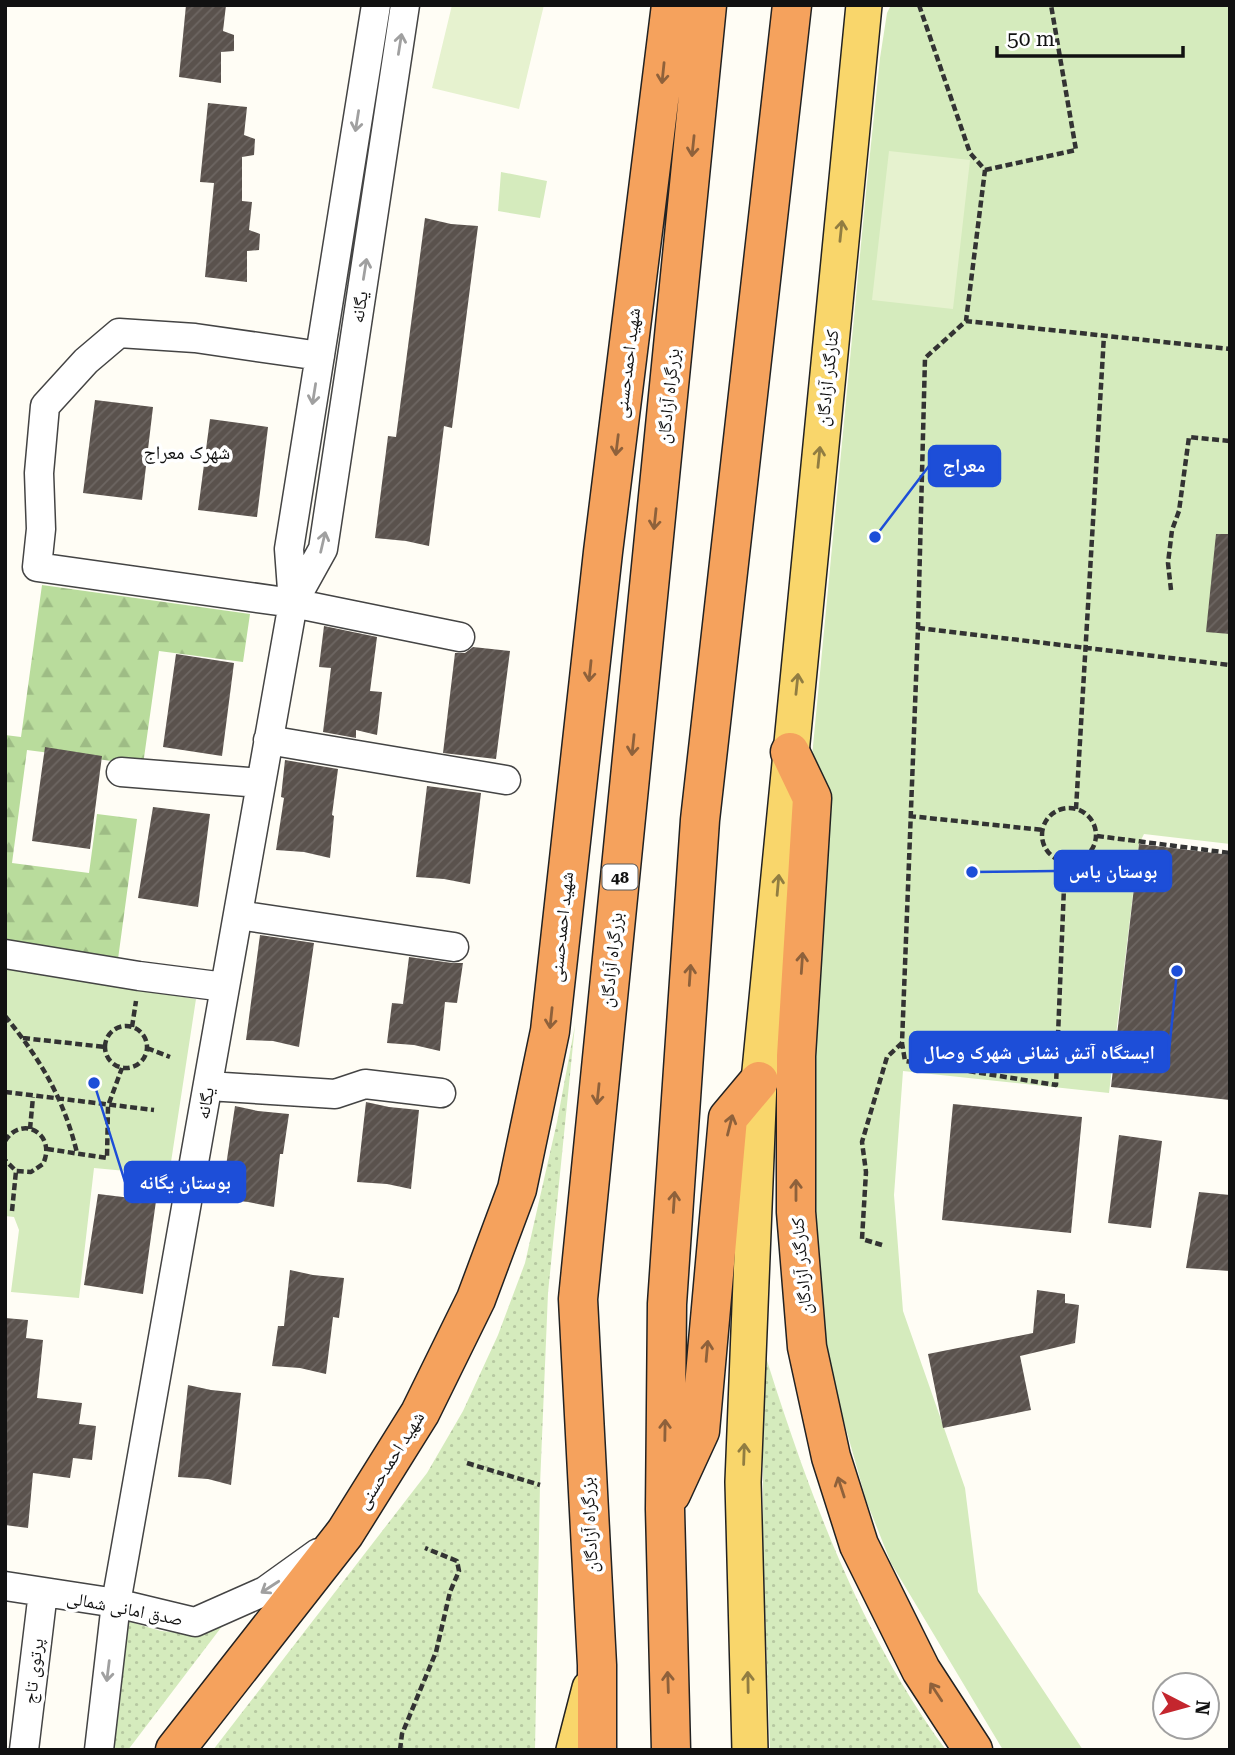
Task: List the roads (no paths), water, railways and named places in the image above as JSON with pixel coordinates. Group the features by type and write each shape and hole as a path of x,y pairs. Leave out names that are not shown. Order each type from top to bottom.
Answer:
{"highway":[{"name":"شهید احمدحسنی","path":"175,1750 345,1533 420,1413 476,1299 517,1189 550,1031 603,552 671,5"},
{"name":"بزرگراه آزادگان","path":"597,1750 597,1665 578,1299 707,5"},
{"path":"671,1750 664,1509 667,1304 700,820 792,5"},
{"name":"کنارگذر آزادگان","path":"790,751 812,798 796,1056 796,1212 807,1347 831,1457 859,1545 921,1670 973,1750"},
{"path":"664,1509 700,1431 728,1118 759,1081"}],"main road":[{"name":"کنارگذر آزادگان","path":"750,1750 743,1482 759,1081 864,5"},
{"path":"574,1750 597,1665"}],"street":[{"name":"یگانه","path":"99,1750 116,1603 293,603 289,549 376,5"},
{"name":"یگانه","path":"293,603 323,549 405,5"},
{"path":"320,356 195,338 119,333 86,361 45,406 39,473 41,529 37,567 293,603 460,637"},
{"path":"268,740 506,780"},
{"path":"121,772 261,783"},
{"path":"238,915 454,947"},
{"path":"5,954 225,987"},
{"path":"208,1086 335,1094 365,1084 441,1093"},
{"name":"صدق امانی شمالی","path":"5,1586 116,1603 195,1622 265,1591 345,1533"},
{"name":"پرتوی تاج","path":"24,1750 43,1592"}],"place":[{"name":"معراج","path":"875,537"},
{"name":"بوستان یاس","path":"972,872"},
{"name":"ایستگاه آتش نشانی شهرک وصال","path":"1177,971"},
{"name":"بوستان یگانه","path":"94,1083"}],"district":[{"name":"شهرک معراج","path":"187,452"}]}
